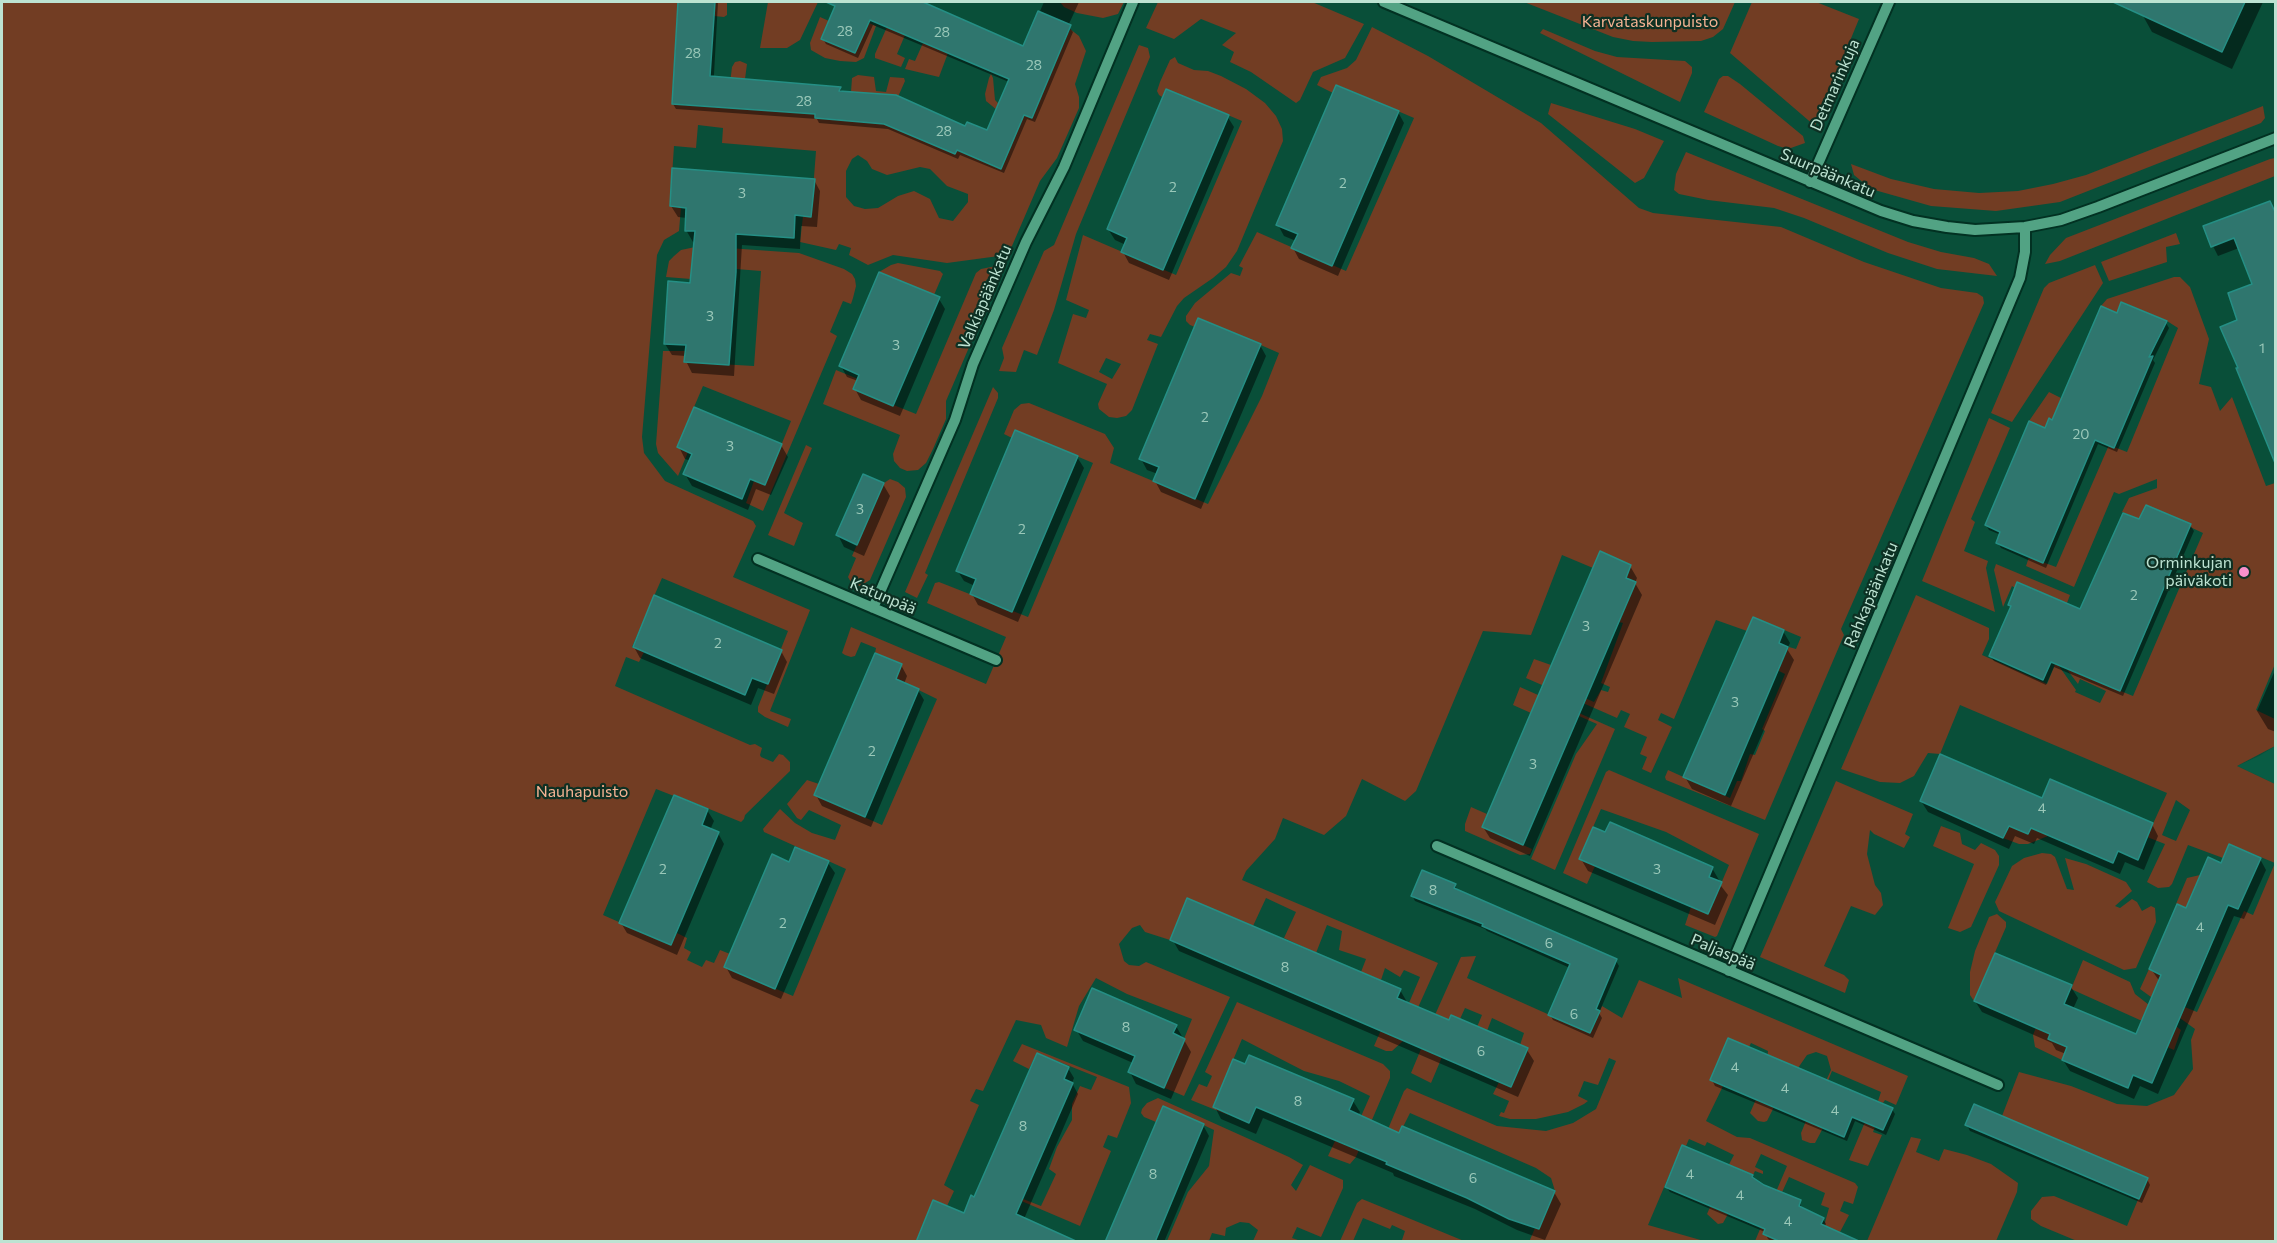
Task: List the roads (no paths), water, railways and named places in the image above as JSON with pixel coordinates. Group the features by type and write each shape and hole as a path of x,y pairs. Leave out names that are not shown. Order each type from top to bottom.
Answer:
{"street":[{"name":"Valkiapäänkatu","path":"873,608 955,420 973,364 1026,242 1064,167 1133,2"},
{"name":"Suurpäänkatu","path":"1384,2 1881,212 1913,221 1975,230 2025,227 2061,220 2276,138"},
{"name":"Detmarinkuja","path":"1810,182 1889,2"},
{"name":"Rahkapäänkatu","path":"1729,971 2020,278 2025,252 2025,227"},
{"name":"Katunpää","path":"758,559 996,660"},
{"name":"Paljaspää","path":"1437,846 1998,1085"}],"place":[{"name":"Orminkujan päiväkoti","path":"2244,572"}],"park label":[{"name":"Karvataskunpuisto","path":"1650,22"},
{"name":"Nauhapuisto","path":"582,792"}]}
